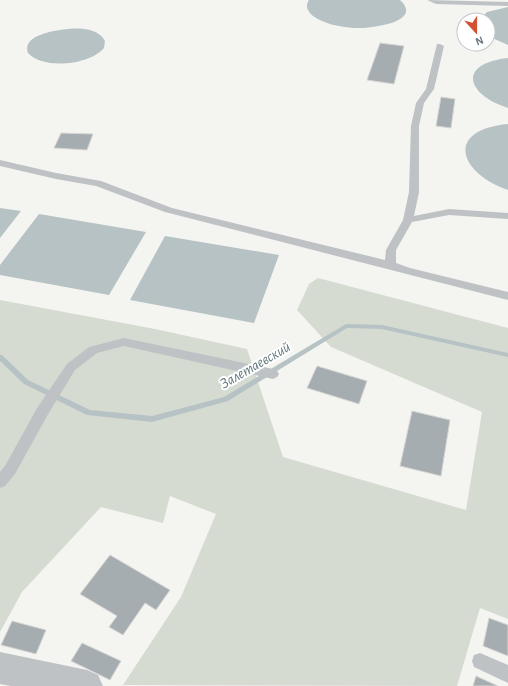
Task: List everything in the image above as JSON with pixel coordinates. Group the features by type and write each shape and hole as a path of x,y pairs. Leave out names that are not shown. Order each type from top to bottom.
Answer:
{"street":[{"path":"0,668 88,686"}],"lane":[{"path":"430,0 436,2 508,4"},
{"path":"390,265 391,250 408,220 414,192 415,126 420,103 430,89 440,46"},
{"path":"0,163 56,176 98,183 169,210 508,296"},
{"path":"408,220 449,212 508,216"},
{"path":"0,482 10,470 42,412 71,367 93,350 124,342 273,374"},
{"path":"480,661 508,674"}],"shaded area":[{"path":"309,0 400,0 406,8 405,14 400,19 391,23 380,26 354,28 332,25 317,19 309,12 307,8"},
{"path":"508,7 508,45 496,40 496,12 487,12"},
{"path":"68,29 93,31 105,41 104,48 97,54 78,62 66,63 44,62 28,53 27,47 34,38 48,32"},
{"path":"508,58 508,108 483,96 476,88 473,80 474,73 480,67 491,61"},
{"path":"508,124 508,190 491,183 478,173 470,163 466,153 467,143 474,134 488,128"},
{"path":"0,208 21,211 0,238"},
{"path":"39,214 146,232 109,295 0,275 0,265"},
{"path":"165,236 279,255 254,323 130,300"},
{"path":"318,278 508,328 508,619 480,608 457,686 123,685 181,597 216,514 170,496 163,523 101,507 22,592 0,632 0,300 155,329 247,349 283,457 466,510 482,412 331,347 297,310 309,284"}],"building":[{"path":"380,43 404,46 394,84 367,80"},
{"path":"441,97 455,99 451,128 436,126"},
{"path":"61,133 93,134 87,150 54,148"},
{"path":"317,366 367,381 359,404 307,388"},
{"path":"412,411 450,420 441,476 400,466"},
{"path":"110,555 170,590 156,610 145,603 123,635 109,627 117,616 80,594"},
{"path":"489,618 508,625 508,656 483,646"},
{"path":"12,621 46,630 36,654 1,645"},
{"path":"82,643 121,661 110,680 71,661"},
{"path":"476,676 498,686 473,686"}],"waterway":[{"name":"Залетаевский","path":"0,357 26,382 89,413 152,419 226,399 346,326 382,327 508,355"}]}
